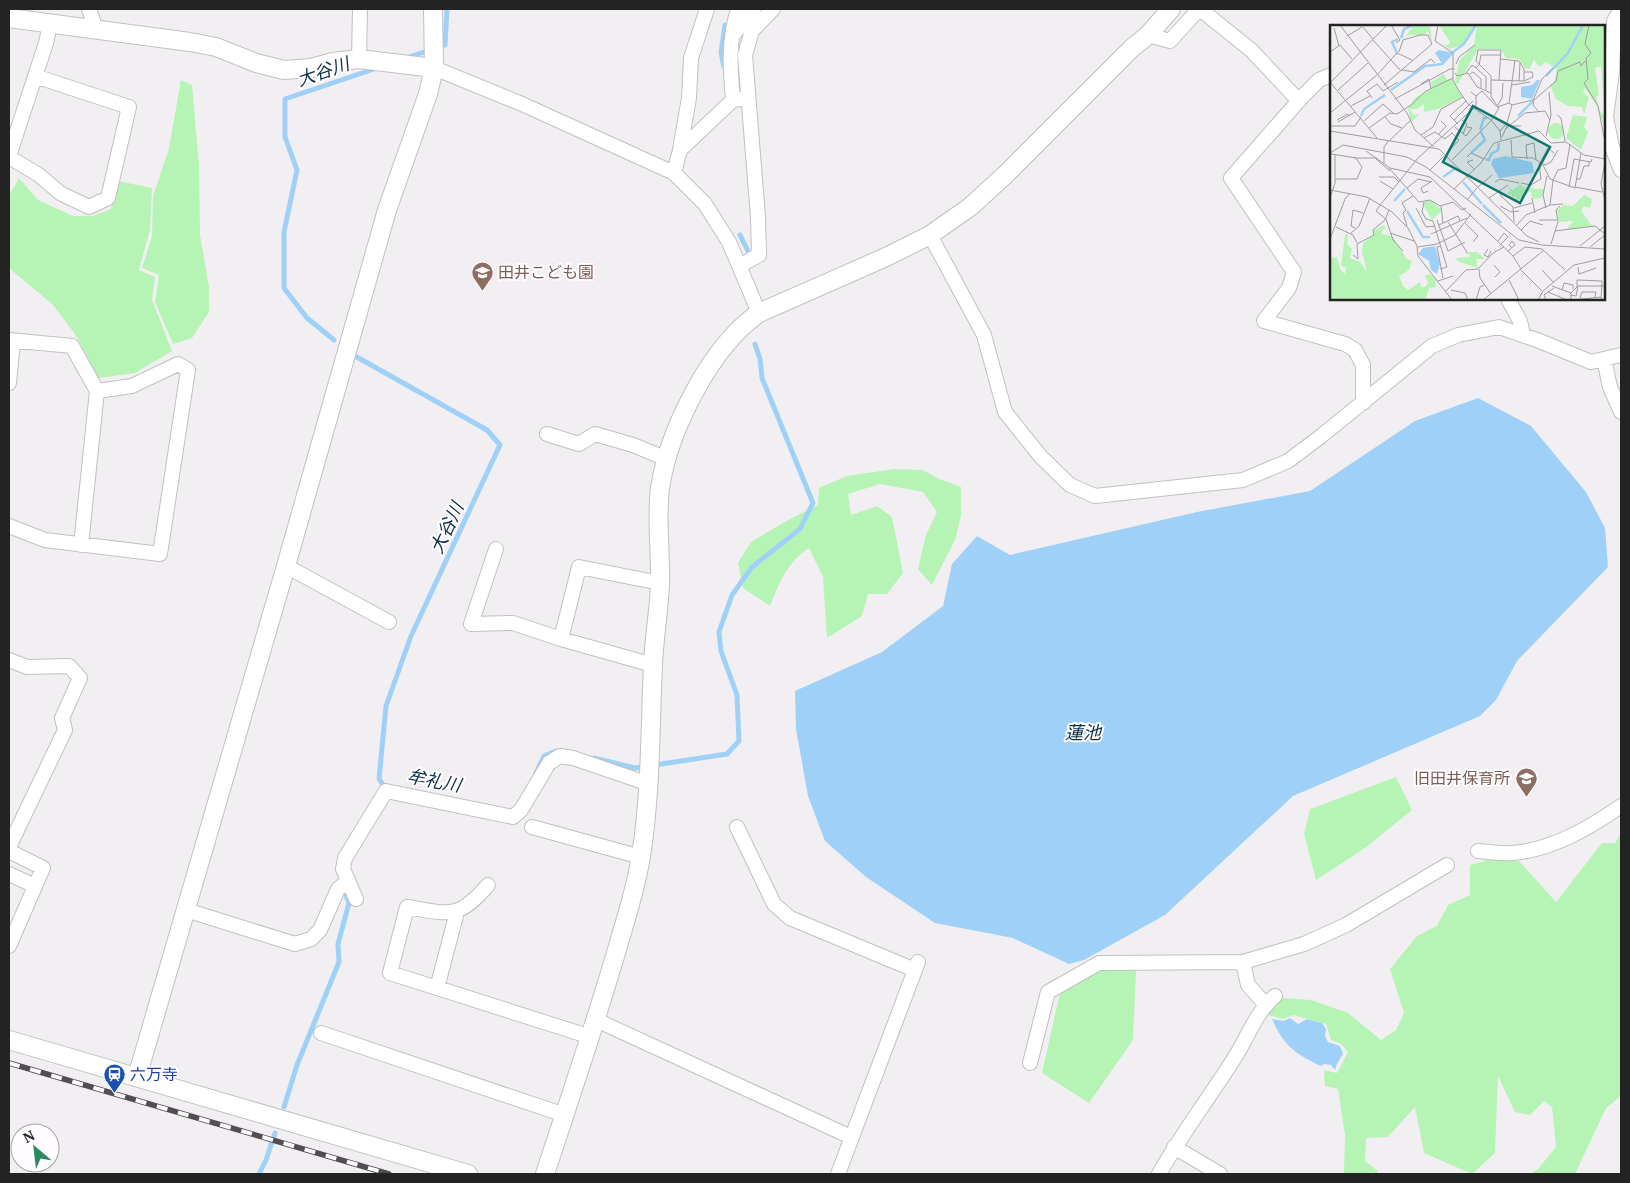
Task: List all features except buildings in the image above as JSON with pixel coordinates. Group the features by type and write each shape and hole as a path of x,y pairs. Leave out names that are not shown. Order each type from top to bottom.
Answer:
{"street":[{"path":"89,9 96,29"},
{"path":"360,9 365,60"},
{"path":"137,1077 286,566 387,210 428,94 434,68 433,9"},
{"path":"674,173 689,98 691,58 707,9"},
{"path":"733,100 729,59 732,26 738,9"},
{"path":"731,39 754,9"},
{"path":"739,266 759,255 758,217 745,55 752,31 773,9"},
{"path":"545,1174 596,1020 634,889 641,857 650,784 653,664 660,584 660,489 679,422 708,368 732,336 746,322 759,314 886,257 930,235 970,207 1005,175 1132,48 1148,35 1171,9"},
{"path":"1148,35 1170,41 1199,9 1251,50 1298,101"},
{"path":"1621,9 1614,22 1612,72 1606,117 1612,147 1621,170"},
{"path":"9,18 190,42 216,47 256,63 284,70 311,68 333,62 365,60 434,68 522,104 674,173 705,204 729,242 759,314"},
{"path":"35,76 129,107 108,198 89,207 60,193 9,153 50,24"},
{"path":"1330,74 1319,80 1298,101 1231,178 1294,272 1289,288 1264,321 1345,344 1355,350 1363,366 1362,403"},
{"path":"680,150 733,100 749,98"},
{"path":"930,235 984,335 1005,412 1041,457 1070,485 1095,496 1242,480 1288,461 1432,346 1458,335 1499,327 1591,362 1612,357"},
{"path":"1509,300 1520,321 1523,335"},
{"path":"9,383 11,341 72,346 98,391 81,545"},
{"path":"1621,346 1612,357 1610,387 1621,412"},
{"path":"9,526 45,540 160,554 188,370 178,364 132,386 98,391"},
{"path":"547,434 579,444 595,434 633,445 667,459"},
{"path":"496,549 471,624 513,623 561,639 653,664"},
{"path":"286,566 389,622"},
{"path":"561,639 579,567 660,584"},
{"path":"9,660 27,667 69,666 80,678 62,718 66,730 9,849 43,868 9,946"},
{"path":"356,899 343,869 345,858 386,791 513,817 521,810 549,762 560,756 573,758 650,784"},
{"path":"1478,851 1512,853 1543,848 1593,825 1621,806"},
{"path":"532,827 641,857"},
{"path":"737,827 774,904 790,918 917,966 838,1174"},
{"path":"1030,1063 1048,992 1099,964 1243,962 1304,944 1346,925 1447,864"},
{"path":"9,874 35,886"},
{"path":"186,910 295,944 311,939 320,930 338,889 348,881"},
{"path":"488,885 475,901 457,912 440,912 407,907 390,973 590,1037"},
{"path":"437,988 457,912"},
{"path":"1159,1174 1174,1147 1236,1057 1270,1000 1248,985 1243,962"},
{"path":"596,1020 851,1137"},
{"path":"321,1033 565,1116"},
{"path":"9,1040 468,1174"},
{"path":"1174,1147 1220,1174"}],"green space":[{"path":"181,80 192,85 199,165 200,235 209,287 209,312 192,338 173,344 155,302 159,275 142,268 152,236 153,196 169,148"},
{"path":"19,178 38,200 73,216 93,216 111,209 118,181 152,188 150,230 139,270 155,277 152,300 172,351 135,373 98,378 77,337 53,305 9,268 9,196"},
{"path":"894,469 923,470 939,479 961,487 961,516 955,540 932,585 918,569 926,535 937,512 923,492 880,484 848,494 851,515 877,506 892,517 903,573 887,594 868,594 862,616 827,638 823,577 809,548 795,559 790,566 770,606 743,588 738,563 751,542 818,505 819,488 847,476"},
{"path":"1396,777 1412,810 1365,848 1316,880 1304,834 1310,809"},
{"path":"1621,833 1621,1096 1606,1108 1575,1174 1530,1174 1538,1169 1556,1147 1552,1107 1544,1101 1530,1115 1515,1112 1498,1076 1495,1153 1472,1174 1424,1153 1415,1107 1388,1137 1366,1138 1365,1161 1378,1171 1376,1174 1344,1174 1345,1135 1338,1089 1325,1086 1324,1070 1337,1073 1348,1052 1341,1044 1331,1040 1326,1024 1293,1015 1283,1019 1268,1015 1283,998 1311,1000 1348,1013 1381,1040 1396,1030 1404,1013 1390,969 1417,936 1437,926 1448,905 1470,895 1470,865 1488,860 1519,861 1556,902 1602,843 1615,843"},
{"path":"1136,970 1133,1040 1089,1103 1042,1073 1060,993 1097,971"}],"water":[{"name":"蓮池","path":"1478,398 1531,426 1586,492 1605,528 1608,567 1517,661 1496,700 1480,716 1293,796 1165,915 1084,960 1069,964 1013,938 935,923 866,877 825,841 808,796 796,729 795,691 882,652 943,606 952,564 977,536 1010,555 1197,512 1310,491 1415,421"},
{"path":"1290,1018 1298,1024 1307,1019 1322,1023 1326,1029 1325,1036 1328,1042 1340,1046 1343,1054 1335,1070 1331,1065 1324,1064 1321,1066 1291,1048 1281,1036 1272,1019 1284,1021"}],"waterway":[{"name":"大谷川","path":"406,58 445,45 447,9"},
{"path":"724,67 721,53 725,25"},
{"name":"大谷川","path":"334,340 307,318 284,288 284,232 297,170 285,137 285,99 377,68"},
{"path":"740,235 751,257"},
{"path":"594,758 635,768 727,754 739,741 737,695 721,651 719,632 732,595 752,567 800,529 813,503 762,378 760,359 755,344"},
{"name":"大谷川","path":"355,356 487,430 500,445 411,636 386,706 379,779 384,786"},
{"name":"牟礼川","path":"536,773 544,756 556,751"},
{"name":"牟礼川","path":"284,1107 297,1065 339,962 338,944 349,903 342,886"},
{"name":"牟礼川","path":"259,1174 275,1133"}],"railway":[{"path":"9,1063 389,1174"}],"place":[{"name":"田井こども園","path":"482,291"},
{"name":"旧田井保育所","path":"1526,797"},
{"name":"六万寺","path":"114,1093"}]}
